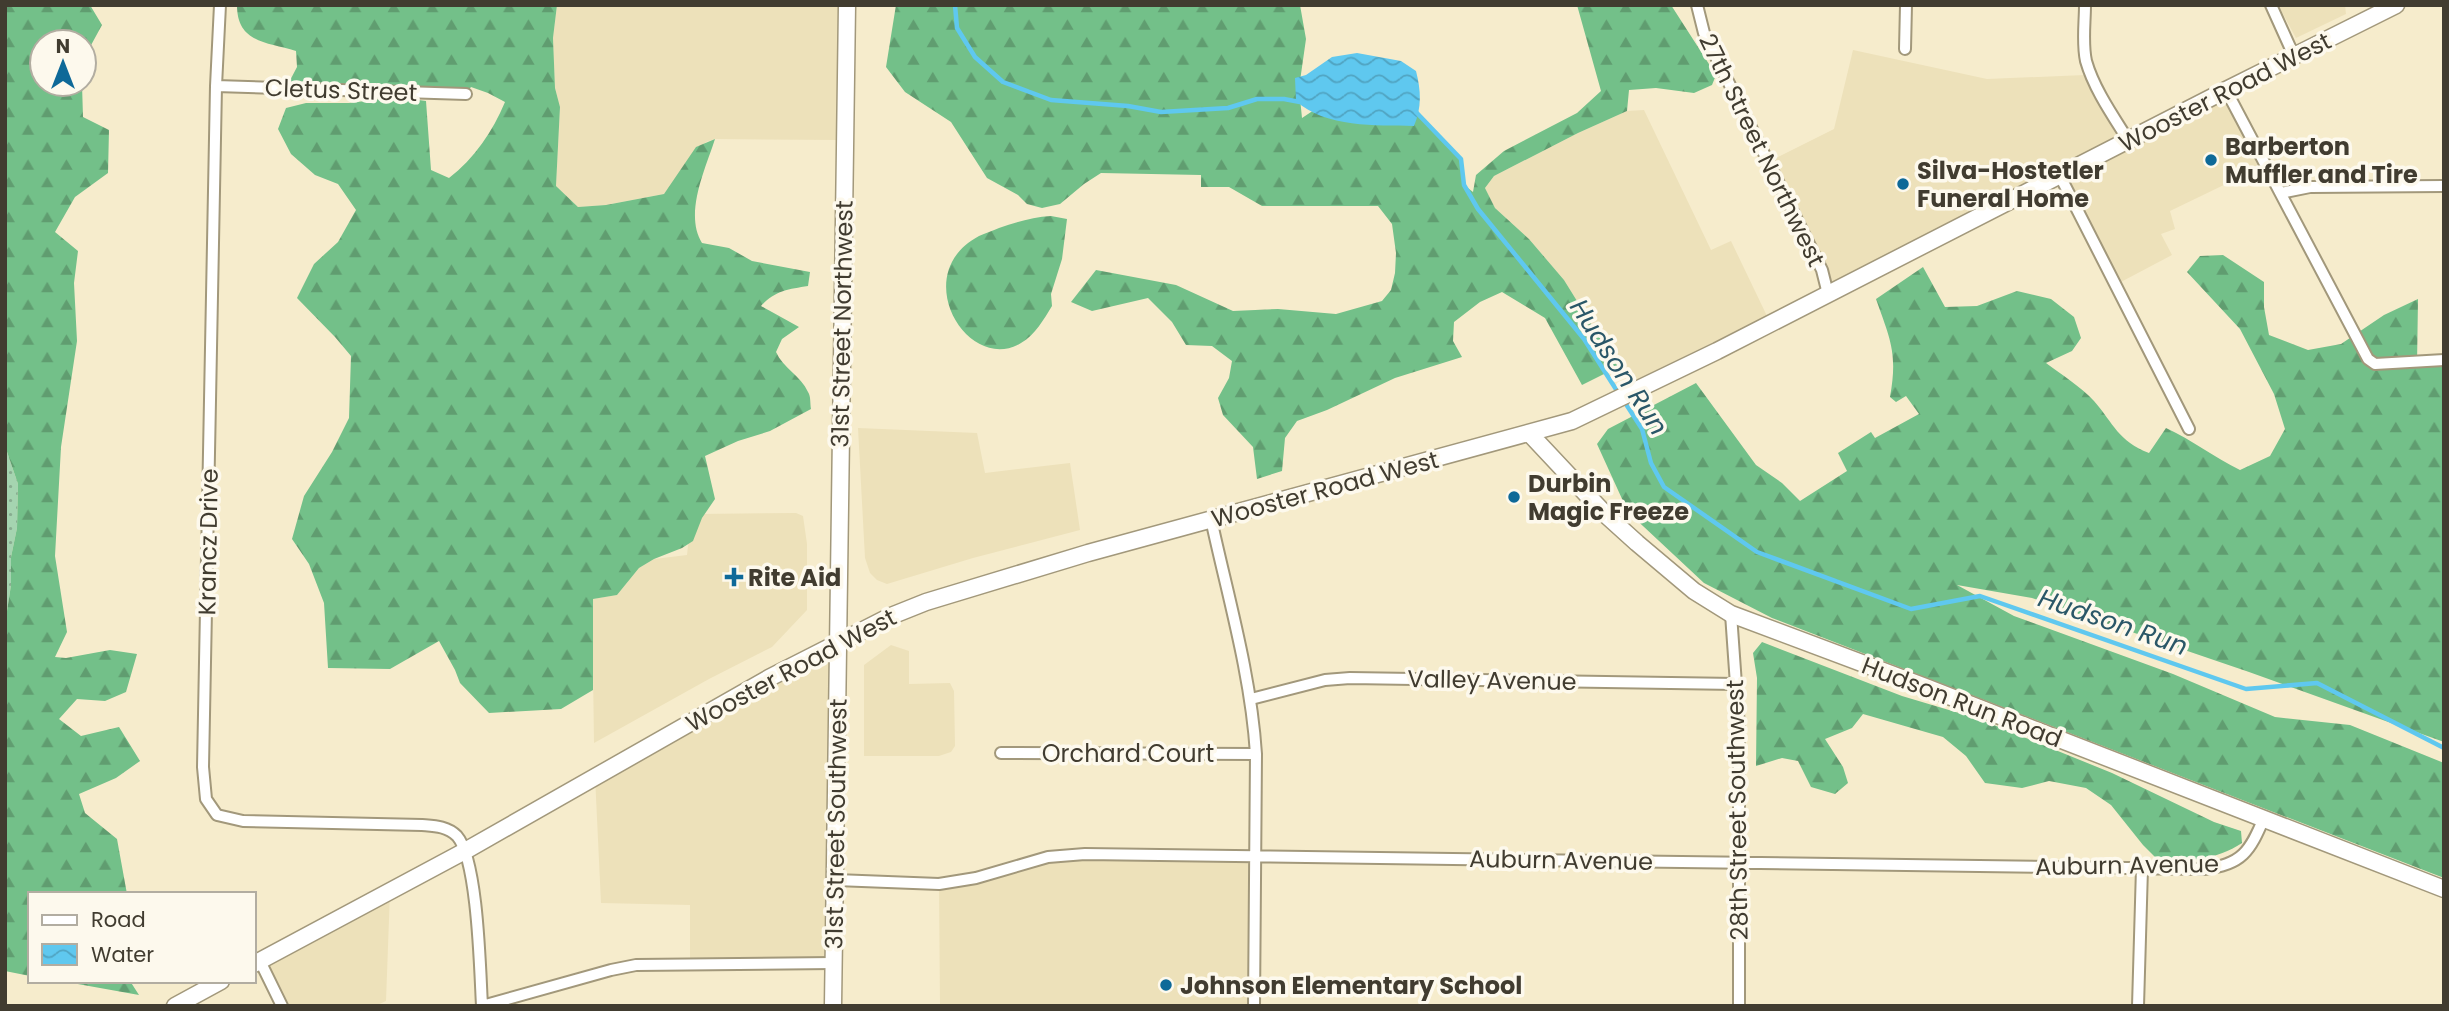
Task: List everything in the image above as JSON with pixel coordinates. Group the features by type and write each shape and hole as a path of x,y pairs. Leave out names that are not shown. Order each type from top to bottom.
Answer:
{"main road":[{"name":"31st Street Northwest","path":"839,642 846,5"},
{"name":"Wooster Road West","path":"257,962 465,851 839,642 926,602 1211,519 1530,435 1572,421 1828,295 2396,5"},
{"name":"Hudson Run Road","path":"1530,435 1606,515 1637,543 1694,591 1731,614 2444,889"},
{"name":"31st Street Southwest","path":"833,1006 839,642"},
{"path":"175,1006 217,983"}],"street":[{"name":"Krancz Drive","path":"220,5 216,86 203,767 206,799 217,815 243,821 439,826 459,838 465,851"},
{"name":"27th Street Northwest","path":"1697,5 1704,33 1822,270 1828,295"},
{"path":"1905,49 1906,5"},
{"path":"2085,5 2084,48 2087,61 2099,90 2128,140"},
{"path":"2271,5 2294,56"},
{"name":"Cletus Street","path":"216,86 466,94"},
{"path":"2227,90 2368,359 2375,364 2444,360"},
{"path":"2060,176 2189,429"},
{"path":"2281,193 2310,187 2444,186"},
{"path":"1211,519 1251,699 1256,754 1254,1006"},
{"name":"28th Street Southwest","path":"1731,614 1739,727 1739,1006"},
{"name":"Valley Avenue","path":"1251,699 1325,680 1350,678 1736,684"},
{"name":"Orchard Court","path":"1001,753 1256,754"},
{"name":"Auburn Avenue","path":"836,880 939,884 976,878 1060,855 2204,869 2229,864 2246,853 2264,818"},
{"path":"465,851 477,921 482,1006 636,965 834,964"},
{"path":"2138,1006 2143,868"},
{"path":"257,962 282,1006"}],"shaded area":[{"path":"557,5 840,5 840,140 715,139 706,142 664,194 606,205 578,207 556,186 560,107 555,88 553,38"},
{"path":"2278,5 2345,5 2346,14 2296,38"},
{"path":"1853,50 1987,79 2085,75 2121,138 1829,292 1824,270 1774,159 1834,129"},
{"path":"2225,95 2259,168 2170,211 2175,229 2161,234 2172,255 2119,283 2065,177"},
{"path":"1644,110 1711,250 1731,241 1767,316 1632,382 1618,367 1564,280 1529,239 1495,208 1485,188 1494,176 1578,133 1627,111"},
{"path":"858,428 977,433 985,473 1070,463 1080,530 887,584 877,580 870,573 865,558"},
{"path":"796,513 803,516 807,544 807,610 772,647 594,743 592,599 617,595 639,568 654,559 687,555 690,528 697,514"},
{"path":"839,642 834,963 690,964 690,905 601,903 595,776"},
{"path":"891,645 909,651 909,684 950,683 954,691 955,746 951,752 939,756 864,756 864,665"},
{"path":"1255,856 1254,1006 940,1006 939,884 1048,857"},
{"path":"390,892 386,1001 375,1006 282,1006 260,961"}],"green space":[{"path":"5,5 90,5 102,25 98,32 98,28 28,28 28,98 82,98 83,117 109,130 108,173 75,197 55,232 78,251 74,283 77,341 61,447 55,556 67,632 55,657 66,658 110,650 137,654 126,692 105,701 77,699 59,719 81,736 119,727 140,761 116,778 79,794 85,813 117,839 127,892 28,892 28,976 5,971 5,624 11,585 11,557 17,528 18,484 5,446"},
{"path":"237,5 557,5 553,38 555,88 560,107 556,186 578,207 606,205 664,194 696,147 715,139 696,206 695,219 702,243 729,248 752,261 810,272 808,286 777,294 761,306 799,327 782,339 776,352 805,386 810,396 811,409 770,431 738,441 705,456 715,499 702,518 693,541 639,568 617,595 593,599 593,690 561,709 489,713 460,683 439,641 390,669 328,668 324,603 309,564 292,539 304,496 332,452 349,418 351,356 297,298 314,264 338,242 356,210 338,184 315,175 291,154 278,129 286,108 306,103 349,103 397,97 426,101 431,170 449,178 482,144 505,102 471,87 466,94 286,88 297,67 296,51 265,43 248,34 238,18"},
{"path":"896,5 1300,5 1306,39 1299,88 1302,118 1320,106 1412,109 1461,159 1464,185 1473,192 1476,175 1504,151 1577,113 1601,91 1577,5 1671,5 1716,75 1712,85 1694,93 1656,88 1629,90 1627,111 1494,176 1485,188 1495,208 1529,239 1564,280 1618,367 1582,385 1545,318 1502,292 1480,302 1454,322 1453,341 1462,357 1395,378 1297,421 1285,438 1282,471 1257,479 1253,447 1223,415 1218,398 1229,378 1232,361 1212,346 1186,345 1172,322 1148,298 1092,311 1071,302 1096,270 1176,285 1233,311 1278,309 1336,314 1382,301 1391,290 1396,253 1392,224 1378,206 1262,206 1229,187 1201,187 1201,175 1101,173 1060,204 1042,208 1027,204 1018,195 987,178 951,122 905,92 886,67"},
{"path":"1051,216 1067,219 1062,259 1051,294 1052,306 1035,331 1021,343 1001,349 982,345 965,333 953,316 947,295 948,273 958,253 979,236 999,228"},
{"path":"2223,255 2264,282 2264,307 2269,335 2308,350 2341,344 2384,315 2418,299 2417,365 2444,366 2444,742 2032,598 1957,585 2014,616 2173,674 2275,717 2350,725 2444,763 2444,878 1772,618 1704,583 1628,512 1597,444 1608,429 1696,383 1756,465 1782,483 1800,501 1847,471 1838,453 1871,432 1875,438 1919,414 1906,396 1896,402 1890,397 1893,357 1876,299 1923,267 1945,307 1977,306 2017,291 2051,299 2074,317 2081,338 2072,351 2046,363 2089,396 2123,437 2149,453 2166,428 2240,470 2270,456 2285,429 2274,394 2240,329 2187,272 2200,256"},
{"path":"5,446 18,484 17,528 11,557 11,585 5,624"},
{"path":"1762,642 1902,696 1979,719 2112,773 2214,822 2241,831 2242,843 2222,853 2202,858 2159,861 2111,805 2086,788 2049,781 2022,788 1985,783 1966,756 1943,737 1863,714 1852,728 1825,739 1843,767 1848,783 1835,794 1811,787 1798,761 1782,758 1756,766 1757,678 1753,653"},
{"path":"72,983 131,983 139,995"}],"water":[{"path":"1357,53 1401,61 1416,71 1420,99 1414,126 1336,121 1308,110 1296,101 1295,78 1306,75 1332,57"}],"waterway":[{"name":"Hudson Run","path":"955,5 957,28 975,57 1003,82 1051,100 1128,106 1161,112 1228,108 1257,99 1300,102"},
{"name":"Hudson Run","path":"1416,112 1461,159 1464,185 1478,209 1584,339 1619,394"},
{"name":"Hudson Run","path":"1624,401 1642,429 1651,463 1664,487 1757,552 1911,609 1980,596 2246,689 2317,683 2444,748"}],"place":[{"name":"Barberton Muffler and Tire","path":"2211,160"},
{"name":"Silva-Hostetler Funeral Home","path":"1903,184"},
{"name":"Durbin Magic Freeze","path":"1514,497"},
{"name":"Rite Aid","path":"734,577"},
{"name":"Johnson Elementary School","path":"1166,985"}]}
